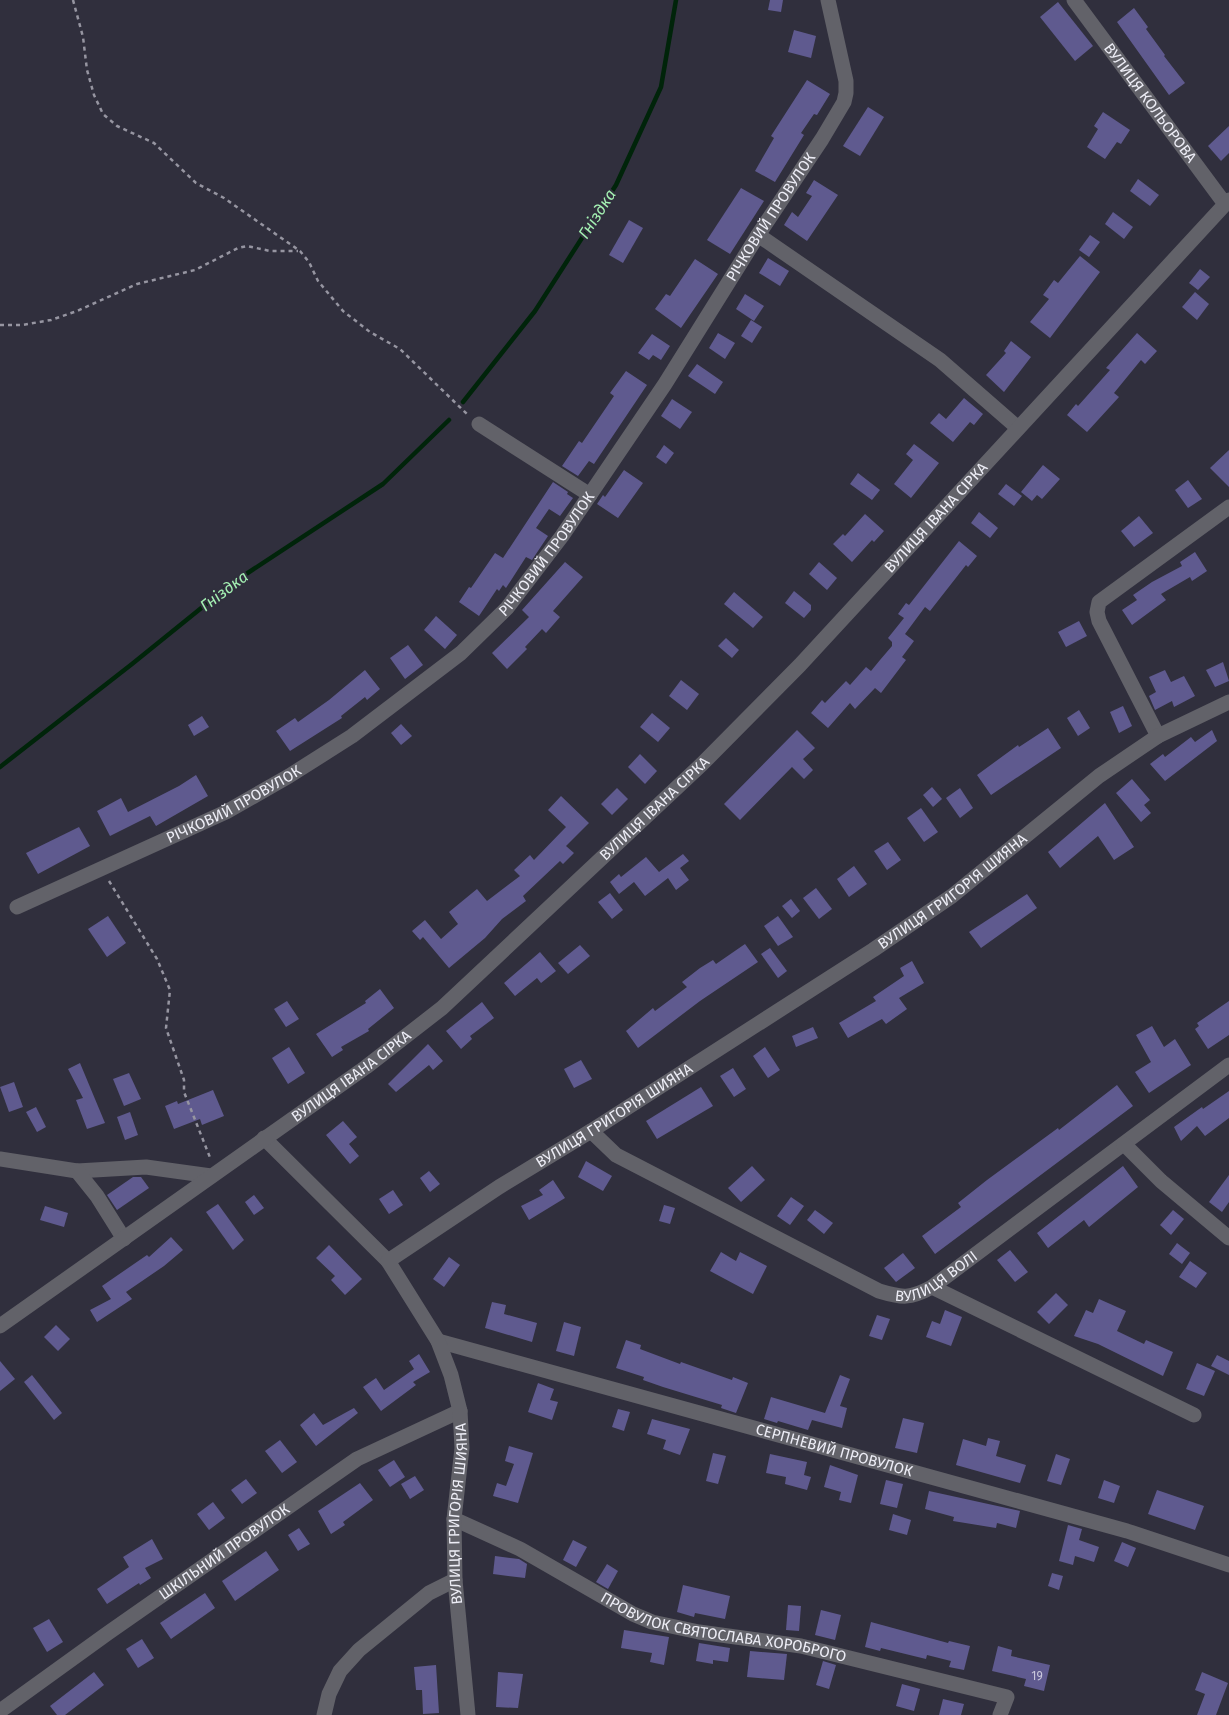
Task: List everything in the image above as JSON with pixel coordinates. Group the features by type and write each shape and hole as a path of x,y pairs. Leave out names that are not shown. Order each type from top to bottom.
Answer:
{"street":[{"name":"РІЧКОВИЙ ПРОВУЛОК","path":"17,907 226,812 289,776 352,736 418,688 461,654 507,608 562,536 665,384 758,235 822,139 846,93 828,0"},
{"name":"ВУЛИЦЯ КОЛЬОРОВА","path":"1074,0 1227,202"},
{"name":"ВУЛИЦЯ ІВАНА СІРКА","path":"0,1326 366,1067 442,1008 620,841 800,665 1227,202"},
{"path":"758,235 940,360 1018,428"},
{"path":"479,424 590,495"},
{"path":"1158,736 1099,622 1097,612 1099,602 1229,507"},
{"name":"ВУЛИЦЯ ГРИГОРІЯ ШИЯНА","path":"468,1715 456,1580 454,1519 462,1448 460,1411 451,1374 438,1341 388,1261 499,1187 591,1131 873,950 952,896 1099,776 1158,736 1229,702"},
{"name":"ВУЛИЦЯ ВОЛІ","path":"591,1131 616,1155 879,1291 901,1297 917,1295 932,1287 1229,1065"},
{"path":"264,1138 388,1261"},
{"path":"1124,1144 1160,1181 1229,1238"},
{"path":"0,1159 77,1171 146,1167 213,1174"},
{"path":"77,1171 97,1196 124,1239"},
{"path":"932,1287 1194,1415"},
{"name":"СЕРПНЕВИЙ ПРОВУЛОК","path":"438,1341 1127,1531 1229,1565"},
{"name":"ШКІЛЬНИЙ ПРОВУЛОК","path":"0,1712 108,1633 357,1459 460,1411"},
{"name":"ПРОВУЛОК СВЯТОСЛАВА ХОРОБРОГО","path":"454,1519 520,1549 632,1614 652,1622 699,1632 801,1646 1007,1698 1000,1715"},
{"path":"324,1715 329,1694 340,1672 359,1650 429,1593 456,1580"}],"path":[{"path":"73,0 84,37 87,70 94,95 103,114 117,126 154,143 196,183 224,198 300,251 309,262 318,281 343,311 370,332 400,349 443,393 479,424"},
{"path":"0,325 51,320 77,311 137,284 195,270 238,248 247,246 270,251 300,251"},
{"path":"102,869 157,958 170,990 166,1028 184,1080 184,1092 202,1133 213,1174"}],"building":[{"path":"770,0 783,0 781,12 768,10"},
{"path":"1058,2 1093,46 1075,61 1040,17"},
{"path":"1134,8 1148,27 1146,29 1164,56 1185,83 1169,95 1117,22"},
{"path":"794,30 816,36 811,58 788,52"},
{"path":"807,80 830,94 817,115 814,114 801,133 804,135 775,182 755,171 774,138 771,136"},
{"path":"868,107 884,117 860,156 843,146"},
{"path":"1103,112 1130,130 1121,144 1117,142 1105,159 1087,147 1098,129 1094,126"},
{"path":"1229,126 1229,153 1221,161 1208,146"},
{"path":"1138,179 1159,195 1150,206 1130,191"},
{"path":"814,180 838,195 807,241 784,225 792,212 798,217 812,196 806,193"},
{"path":"741,188 764,201 730,254 707,240"},
{"path":"1113,212 1133,227 1124,239 1105,224"},
{"path":"629,220 643,228 623,263 609,255"},
{"path":"1090,235 1100,242 1089,257 1079,250"},
{"path":"1080,256 1100,272 1050,338 1030,322 1049,299 1043,295 1054,280 1058,283"},
{"path":"768,258 789,271 780,286 759,273"},
{"path":"695,259 718,274 681,328 655,309 666,294 670,296"},
{"path":"1200,269 1210,277 1198,290 1189,283"},
{"path":"1195,292 1209,304 1197,320 1182,307"},
{"path":"745,294 764,306 754,321 736,309"},
{"path":"751,320 762,327 752,343 741,336"},
{"path":"718,333 735,343 725,359 709,348"},
{"path":"1137,333 1157,351 1145,364 1141,360 1114,393 1119,397 1087,432 1067,415 1076,404 1078,406 1110,370 1106,368"},
{"path":"652,334 670,346 661,360 653,355 649,360 638,353"},
{"path":"1011,341 1031,357 1004,392 986,375 1006,353 1004,351"},
{"path":"697,364 723,382 715,394 688,376"},
{"path":"626,371 647,385 594,464 589,461 578,476 562,466 579,441 582,443 614,396 610,393"},
{"path":"964,398 983,414 974,425 970,422 953,442 930,423 939,413 946,419"},
{"path":"672,399 692,412 680,429 661,416"},
{"path":"914,444 939,463 911,498 894,484 913,460 906,454"},
{"path":"664,445 674,453 666,464 656,457"},
{"path":"1229,450 1229,487 1210,468"},
{"path":"1043,465 1060,479 1042,499 1037,495 1032,501 1021,492"},
{"path":"624,470 643,483 618,518 597,504 603,495 605,497"},
{"path":"858,473 880,490 872,500 850,484"},
{"path":"1188,480 1202,499 1188,508 1175,490"},
{"path":"553,482 568,492 567,494 573,498 560,516 549,509 536,528 548,536 532,560 526,557 506,588 503,585 499,591 497,589 479,616 459,602 495,553 503,558"},
{"path":"1006,484 1022,496 1014,506 998,494"},
{"path":"979,512 998,528 990,538 971,523"},
{"path":"865,514 884,531 874,542 872,540 852,562 833,544 843,534 845,536"},
{"path":"1139,516 1153,533 1134,547 1121,531"},
{"path":"959,541 977,556 968,567 966,565 930,611 925,607 905,634 914,641 902,657 906,660 881,693 875,688 855,709 850,703 828,728 811,713 822,700 825,703 846,681 850,685 866,667 871,671 892,646 892,642 888,638 904,618 898,614 906,603 909,605"},
{"path":"1195,552 1207,571 1192,581 1190,577 1161,594 1166,600 1132,625 1122,610 1137,600 1133,595 1152,582 1182,566 1180,562"},
{"path":"565,562 583,577 553,611 560,617 546,633 542,629 525,647 527,649 507,669 492,653 529,617 522,610"},
{"path":"819,562 837,578 827,590 809,574"},
{"path":"794,591 811,605 811,610 804,618 785,603"},
{"path":"734,592 763,617 753,628 724,604"},
{"path":"436,616 457,635 445,649 424,630"},
{"path":"1079,621 1087,636 1066,647 1058,632"},
{"path":"726,638 739,650 732,658 718,646"},
{"path":"408,645 423,665 405,679 390,658"},
{"path":"1223,662 1229,681 1215,687 1206,670"},
{"path":"365,670 380,689 367,700 365,697 341,716 342,718 290,751 276,731 295,718 298,722 329,700"},
{"path":"1165,670 1171,682 1184,676 1195,696 1174,707 1172,701 1155,710 1149,696 1156,692 1149,677"},
{"path":"681,680 699,694 687,710 669,696"},
{"path":"1123,706 1132,726 1119,733 1110,712"},
{"path":"1079,710 1090,728 1078,736 1067,718"},
{"path":"652,713 670,728 658,742 640,727"},
{"path":"202,716 209,727 194,736 188,725"},
{"path":"401,724 412,736 401,745 391,733"},
{"path":"1048,728 1061,748 991,795 977,775 1018,745 1019,747"},
{"path":"797,730 815,748 803,759 813,770 804,779 792,767 740,820 724,804"},
{"path":"1212,730 1217,741 1165,781 1150,764 1163,754 1165,757 1191,737 1195,742"},
{"path":"640,754 657,771 645,784 628,767"},
{"path":"196,775 208,796 156,826 150,816 110,836 97,811 121,798 128,812 179,786"},
{"path":"1132,779 1150,800 1144,805 1151,813 1141,822 1116,793"},
{"path":"932,787 942,799 933,807 923,795"},
{"path":"617,788 628,799 612,815 601,804"},
{"path":"960,788 973,808 960,818 946,798"},
{"path":"561,796 589,823 566,846 574,853 563,864 560,861 523,896 526,901 502,919 485,938 449,968 423,937 420,940 412,931 425,920 441,939 458,924 449,912 477,889 487,901 520,876 514,870 530,855 534,860 566,827 548,810"},
{"path":"1105,803 1134,847 1114,860 1098,836 1060,868 1048,852"},
{"path":"921,808 938,832 924,842 907,818"},
{"path":"79,827 90,846 38,874 26,853"},
{"path":"888,842 901,860 887,870 874,851"},
{"path":"683,854 689,861 680,868 689,880 676,890 668,878 645,896 634,882 619,894 610,882 619,874 621,877 646,857 659,872"},
{"path":"854,866 867,884 849,897 837,879"},
{"path":"816,888 832,909 819,919 803,898"},
{"path":"610,893 623,910 612,919 598,902"},
{"path":"1027,894 1037,908 981,948 969,932"},
{"path":"791,899 800,911 792,918 782,906"},
{"path":"108,916 126,943 107,957 88,929"},
{"path":"778,916 793,937 778,946 764,926"},
{"path":"745,944 758,962 700,1001 638,1048 626,1031 653,1008 655,1011 687,987 682,982 700,968 713,960 716,964"},
{"path":"580,945 590,956 568,974 558,963"},
{"path":"770,948 787,971 778,978 761,954"},
{"path":"540,952 556,971 541,983 537,978 515,996 504,983"},
{"path":"912,961 924,983 899,998 907,1009 886,1024 882,1019 848,1038 839,1023 876,1001 873,997 904,976 900,968"},
{"path":"380,989 394,1008 368,1029 369,1031 341,1047 343,1050 332,1057 316,1034 366,1003 365,1001"},
{"path":"287,1001 299,1019 286,1027 274,1009"},
{"path":"1229,1001 1229,1035 1208,1049 1195,1029 1199,1026 1197,1023"},
{"path":"482,1002 494,1018 470,1036 472,1039 461,1049 446,1031"},
{"path":"1152,1026 1164,1047 1175,1039 1191,1065 1149,1093 1135,1072 1151,1062 1136,1035"},
{"path":"813,1027 818,1038 796,1047 792,1036"},
{"path":"428,1044 443,1061 433,1070 429,1065 396,1092 388,1084"},
{"path":"289,1047 305,1073 288,1084 272,1058"},
{"path":"765,1047 780,1070 768,1078 753,1056"},
{"path":"581,1060 592,1079 574,1088 564,1069"},
{"path":"80,1063 105,1123 87,1129 76,1100 83,1098 68,1069"},
{"path":"733,1068 746,1089 734,1097 720,1076"},
{"path":"129,1073 141,1099 124,1106 113,1079"},
{"path":"14,1082 23,1107 9,1112 0,1087"},
{"path":"1117,1085 1133,1106 935,1254 922,1236 961,1207 958,1203 987,1180 1058,1128 1059,1130"},
{"path":"701,1087 713,1106 657,1139 646,1121"},
{"path":"213,1090 224,1116 202,1125 200,1119 174,1129 165,1106 177,1101 178,1104"},
{"path":"1229,1091 1229,1118 1205,1136 1197,1126 1181,1141 1174,1127"},
{"path":"36,1107 46,1127 37,1132 26,1112"},
{"path":"130,1112 138,1135 125,1140 117,1117"},
{"path":"343,1121 357,1137 349,1144 359,1156 350,1164 326,1135"},
{"path":"586,1161 612,1176 603,1191 578,1177"},
{"path":"752,1166 765,1180 741,1202 728,1188"},
{"path":"1123,1166 1138,1187 1089,1227 1084,1220 1048,1248 1037,1233"},
{"path":"429,1171 440,1184 430,1192 420,1178"},
{"path":"1229,1175 1229,1202 1222,1212 1209,1202"},
{"path":"133,1177 141,1177 149,1188 117,1210 107,1195"},
{"path":"553,1180 565,1198 529,1220 521,1206 543,1195 539,1190"},
{"path":"393,1190 403,1205 389,1214 379,1199"},
{"path":"254,1195 264,1208 254,1215 245,1202"},
{"path":"791,1197 804,1206 790,1225 777,1216"},
{"path":"218,1204 244,1240 233,1250 206,1212"},
{"path":"664,1205 675,1208 670,1224 659,1221"},
{"path":"45,1206 68,1213 64,1227 40,1220"},
{"path":"815,1210 833,1223 824,1234 807,1220"},
{"path":"1173,1210 1184,1219 1171,1235 1160,1225"},
{"path":"171,1237 183,1250 164,1266 126,1292 132,1299 97,1322 90,1310 111,1299 102,1286 147,1255 149,1257"},
{"path":"1177,1243 1190,1253 1182,1264 1169,1254"},
{"path":"329,1245 362,1279 345,1295 331,1280 335,1276 316,1258"},
{"path":"1010,1250 1028,1272 1015,1282 997,1260"},
{"path":"721,1252 736,1261 740,1252 767,1266 753,1294 710,1271"},
{"path":"903,1253 915,1268 896,1282 884,1268"},
{"path":"449,1257 460,1265 444,1287 433,1279"},
{"path":"1190,1261 1207,1273 1196,1288 1179,1277"},
{"path":"1056,1293 1068,1305 1049,1324 1037,1312"},
{"path":"1099,1299 1126,1311 1117,1331 1144,1344 1146,1340 1173,1352 1163,1376 1098,1344 1074,1336 1086,1310 1093,1313"},
{"path":"492,1302 506,1305 504,1314 537,1323 532,1342 485,1328"},
{"path":"945,1310 962,1317 951,1346 926,1337 932,1321 940,1324"},
{"path":"877,1315 890,1319 882,1340 869,1336"},
{"path":"564,1322 581,1327 574,1356 556,1351"},
{"path":"56,1325 70,1339 58,1351 44,1337"},
{"path":"626,1340 641,1345 640,1349 680,1364 681,1362 732,1380 733,1377 748,1383 736,1413 721,1408 722,1405 663,1387 643,1380 644,1377 616,1368"},
{"path":"419,1354 430,1372 413,1382 416,1385 381,1411 363,1387 376,1378 384,1390 414,1369 409,1361"},
{"path":"1217,1355 1229,1361 1229,1375 1211,1366"},
{"path":"0,1361 15,1379 0,1391"},
{"path":"1197,1363 1215,1371 1204,1396 1186,1389"},
{"path":"32,1375 62,1413 54,1420 24,1382"},
{"path":"840,1375 850,1379 840,1406 847,1408 842,1428 812,1420 808,1430 764,1419 771,1397 825,1413"},
{"path":"538,1383 554,1389 550,1400 558,1402 552,1420 528,1412"},
{"path":"354,1408 358,1413 316,1446 300,1425 314,1413 323,1425"},
{"path":"618,1409 630,1412 624,1431 612,1427"},
{"path":"903,1418 924,1423 917,1453 895,1448"},
{"path":"652,1419 690,1429 680,1455 663,1449 666,1440 647,1434"},
{"path":"988,1438 1000,1441 996,1456 1026,1465 1020,1483 956,1465 963,1439 986,1446"},
{"path":"280,1440 297,1462 282,1473 265,1451"},
{"path":"509,1446 533,1453 518,1503 493,1496 497,1483 506,1486 514,1464 505,1461"},
{"path":"713,1453 726,1456 718,1484 706,1481"},
{"path":"770,1454 807,1462 804,1475 811,1477 807,1490 785,1484 786,1477 766,1473"},
{"path":"1056,1454 1070,1459 1061,1485 1047,1481"},
{"path":"394,1460 405,1477 390,1487 378,1470"},
{"path":"830,1465 858,1475 851,1503 839,1500 841,1492 824,1487"},
{"path":"415,1476 424,1490 410,1499 401,1484"},
{"path":"246,1479 257,1493 242,1504 231,1490"},
{"path":"886,1480 903,1484 897,1508 880,1504"},
{"path":"1104,1480 1120,1486 1114,1503 1098,1498"},
{"path":"360,1483 373,1500 343,1522 345,1525 331,1534 318,1511"},
{"path":"1157,1490 1204,1506 1195,1530 1148,1514"},
{"path":"929,1491 1020,1511 1016,1528 997,1523 996,1528 953,1521 954,1517 925,1509"},
{"path":"213,1502 225,1518 209,1530 197,1514"},
{"path":"893,1514 911,1520 907,1535 889,1530"},
{"path":"1068,1525 1082,1529 1079,1540 1099,1547 1094,1562 1075,1556 1073,1565 1059,1561"},
{"path":"299,1528 310,1544 298,1551 288,1535"},
{"path":"152,1539 163,1559 145,1568 151,1578 140,1585 139,1583 107,1604 97,1589 129,1567 123,1557"},
{"path":"573,1540 587,1547 576,1567 563,1560"},
{"path":"1122,1542 1136,1548 1128,1567 1114,1561"},
{"path":"266,1551 279,1570 235,1601 222,1581"},
{"path":"495,1556 519,1559 527,1564 525,1578 493,1574"},
{"path":"607,1564 618,1571 608,1589 596,1582"},
{"path":"1052,1573 1063,1576 1059,1590 1048,1586"},
{"path":"683,1585 730,1596 725,1619 695,1613 694,1617 677,1612"},
{"path":"205,1593 215,1608 171,1639 160,1623"},
{"path":"788,1605 801,1606 799,1631 786,1630"},
{"path":"821,1610 841,1615 835,1640 815,1635"},
{"path":"49,1619 63,1642 47,1652 33,1628"},
{"path":"871,1622 948,1643 949,1641 970,1646 964,1670 949,1667 951,1661 927,1655 926,1659 881,1648 880,1651 865,1647"},
{"path":"624,1630 669,1637 664,1665 650,1662 652,1653 621,1648"},
{"path":"142,1639 154,1658 138,1668 126,1649"},
{"path":"699,1643 730,1648 728,1662 713,1660 713,1664 696,1661"},
{"path":"998,1646 1012,1650 1011,1656 1050,1665 1044,1691 1024,1686 1026,1679 992,1671"},
{"path":"750,1651 787,1654 784,1680 747,1677"},
{"path":"823,1661 836,1665 829,1689 816,1685"},
{"path":"436,1665 439,1713 423,1714 422,1690 416,1690 414,1667"},
{"path":"94,1672 104,1685 65,1715 57,1715 50,1706"},
{"path":"498,1672 523,1674 518,1708 496,1707"},
{"path":"1202,1672 1228,1683 1216,1715 1197,1715 1205,1694 1195,1690"},
{"path":"902,1684 920,1689 914,1711 896,1706"},
{"path":"943,1699 964,1704 961,1715 939,1715"}],"waterway":[{"name":"Гніздка","path":"463,402 535,311 616,185 661,87 676,0"},
{"name":"Гніздка","path":"0,767 231,584 383,484 449,420"}]}
